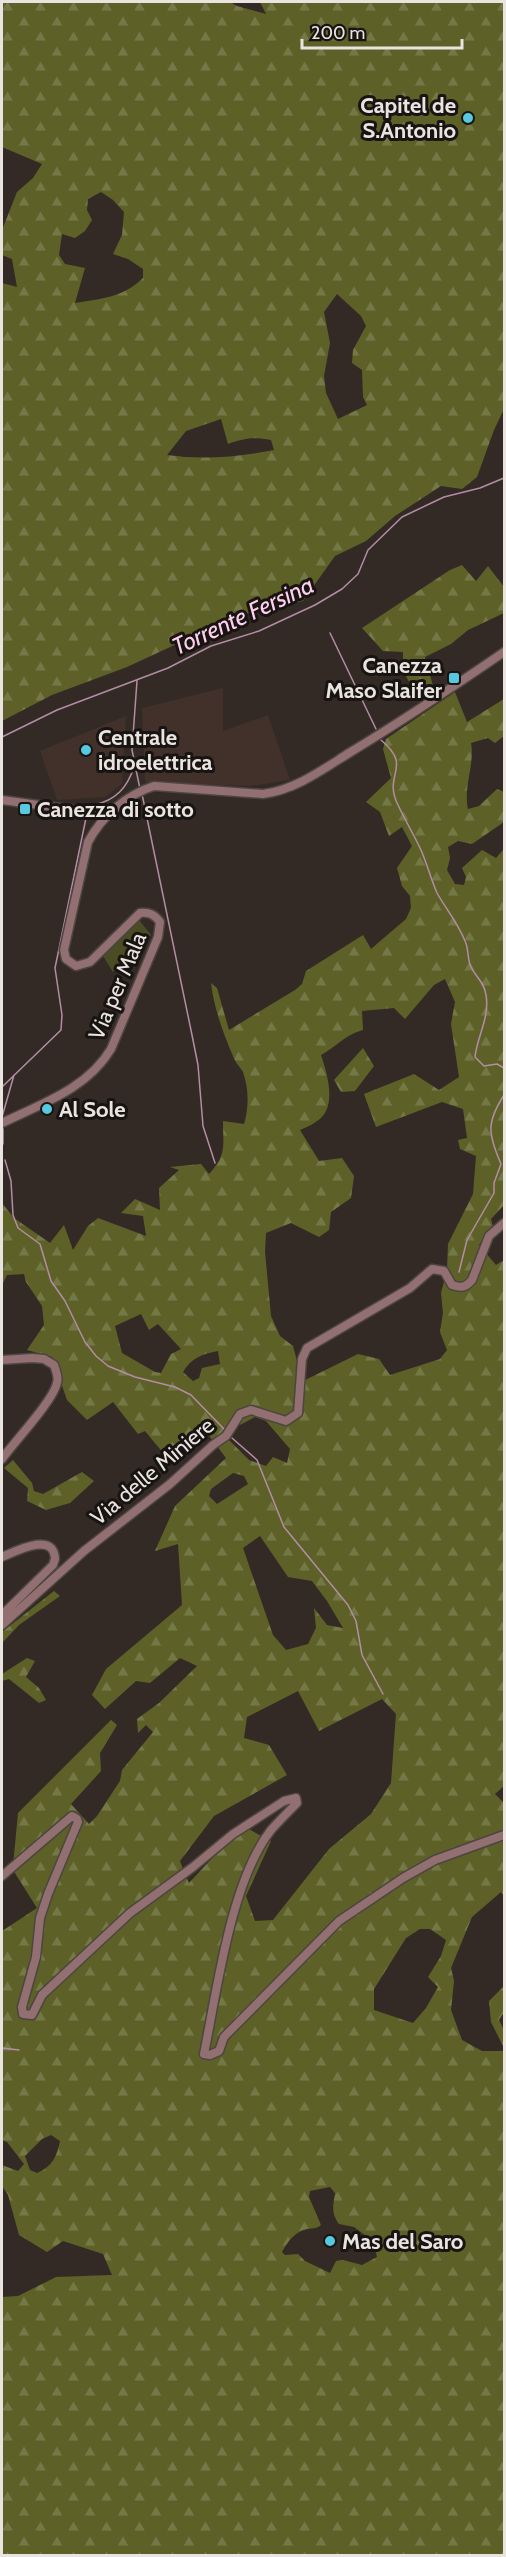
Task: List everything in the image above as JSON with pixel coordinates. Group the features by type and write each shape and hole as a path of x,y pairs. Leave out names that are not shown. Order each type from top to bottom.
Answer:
{"street":[{"path":"94,811 100,823 116,808 141,791 154,786 262,794 277,792 297,784 402,721 504,652"},
{"path":"2,800 94,811 116,808"},
{"name":"Via per Mala","path":"2,1123 80,1083 102,1064 111,1049 158,938 160,922 157,917 146,912 140,914 90,962 76,966 66,959 64,950 88,842 100,823"},
{"name":"Via delle Miniere","path":"2,1625 76,1557 170,1484 226,1436 240,1414 251,1410 286,1421 293,1418 298,1413 302,1359 307,1348 410,1288 432,1269 444,1271 452,1285 461,1288 467,1286 472,1280 489,1236 504,1223"},
{"path":"2,1360 44,1359 54,1365 58,1374 57,1383 50,1396 2,1459"},
{"path":"2,1557 38,1544 45,1544 51,1548 55,1559 53,1566 2,1615"},
{"path":"2,1876 72,1816 77,1819 78,1822 59,1862 40,1918 36,1957 22,2007 23,2014 32,2016 42,1995 130,1913 193,1867 233,1834 284,1801 297,1798 297,1803 271,1830 241,1890 209,2023 204,2054 210,2055 219,2051 224,2037 339,1921 403,1878 435,1860 504,1835"}],"shaded area":[{"path":"223,688 223,731 268,715 290,780 250,786 145,782 142,708"},
{"path":"126,716 122,784 105,797 57,800 40,751"}],"green space":[{"path":"2,2 230,2 266,14 260,2 504,2 504,409 477,477 462,489 441,486 395,516 366,541 335,556 303,601 237,616 127,667 52,695 2,721 2,283 17,287 12,259 2,255 2,230 17,192 33,178 42,164 2,147","holes":["101,192 113,200 124,212 122,235 113,254 128,259 143,269 143,278 120,293 75,303 85,268 65,264 59,255 62,234 75,238 85,231 92,220 87,210 88,199","337,294 361,316 366,326 353,350 352,363 362,370 363,397 367,405 338,419 326,393 324,376 330,343 324,312","221,419 228,444 239,440 265,439 271,440 274,450 220,457 167,455 186,431"]},
{"path":"462,565 476,581 488,566 504,587 504,613 468,630 451,644 425,657 433,686 416,694 403,671 403,652 383,651 362,628 450,570"},
{"path":"455,692 467,722 504,699 504,736 495,743 488,738 471,743 472,759 467,801 468,809 479,806 497,789 504,792 504,822 472,844 458,841 448,847 450,858 447,870 455,884 464,885 466,877 462,868 482,850 496,858 504,849 504,1205 491,1219 493,1227 479,1245 496,1265 504,1260 504,1786 495,1794 504,1803 504,1834 434,1859 338,1921 236,2023 218,2051 205,2053 242,1890 267,1839 271,1841 246,1896 255,1921 273,1920 329,1849 371,1814 391,1783 396,1714 382,1699 319,1731 298,1691 247,1717 244,1738 269,1745 287,1775 214,1816 180,1861 184,1872 152,1895 41,1995 32,2015 24,2013 41,1919 79,1822 72,1816 13,1866 18,1813 111,1720 117,1725 100,1753 101,1771 71,1804 89,1824 97,1816 120,1781 122,1770 153,1732 146,1725 138,1733 137,1719 159,1703 197,1666 180,1658 150,1683 136,1681 105,1709 92,1695 106,1669 182,1605 178,1544 155,1551 175,1506 226,1458 204,1429 164,1454 145,1431 138,1434 113,1402 87,1420 67,1400 52,1357 27,1350 44,1325 42,1306 26,1282 24,1274 7,1275 2,1285 2,1203 14,1218 50,1243 64,1225 73,1250 88,1226 98,1218 146,1236 143,1216 121,1213 135,1199 160,1210 159,1188 179,1170 170,1167 201,1164 209,1174 215,1167 223,1150 223,1121 244,1124 248,1098 243,1072 234,1058 222,1029 211,983 217,988 229,1030 295,990 302,984 306,971 363,935 371,949 406,919 411,908 410,896 402,886 397,868 412,846 402,827 389,836 380,812 366,802 391,778 383,749 386,739","holes":["445,979 455,1002 451,1024 459,1077 439,1090 414,1074 364,1094 376,1127 442,1102 463,1109 467,1138 458,1140 460,1149 476,1156 473,1194 448,1244 447,1270 441,1293 443,1313 440,1332 447,1350 440,1359 390,1375 379,1359 358,1354 297,1384 297,1361 293,1346 280,1336 271,1316 265,1252 266,1233 291,1223 319,1237 329,1230 331,1212 351,1198 354,1176 342,1158 319,1161 300,1130 317,1121 327,1108 329,1090 321,1055 351,1034 363,1030 362,1011 394,1008 405,1019 434,985","141,1314 149,1330 158,1324 181,1349 171,1354 161,1373 155,1372 122,1353 115,1326","218,1351 220,1364 202,1368 199,1378 193,1381 183,1372 193,1360","255,1417 266,1421 290,1449 287,1463 273,1457 266,1466 249,1460 222,1433 229,1422 240,1425","233,1473 244,1476 248,1484 217,1504 209,1496 211,1489","260,1536 288,1577 312,1581 343,1628 327,1625 314,1608 316,1628 308,1644 286,1650 273,1635 243,1548"]},
{"path":"139,920 151,935 113,972 103,956"},
{"path":"363,1048 374,1066 355,1091 341,1092 334,1080"},
{"path":"13,1460 32,1483 34,1491 43,1494 82,1472 94,1481 70,1503 46,1510 27,1501 28,1488 4,1468"},
{"path":"54,1591 60,1596 19,1625 2,1643 2,1632"},
{"path":"27,1658 35,1661 26,1677 39,1688 46,1700 39,1703 9,1679 2,1681 2,1674"},
{"path":"72,1817 77,1819 59,1862 21,2007 32,2016 43,1996 106,1936 185,1874 189,1883 214,1856 247,1828 265,1838 247,1872 203,2054 210,2056 224,2038 321,1938 435,1861 504,1835 504,1896 501,1892 472,1917 451,1968 454,1981 451,2010 462,2040 482,2051 504,2051 504,2555 2,2556 2,2297 18,2296 56,2277 112,2275 103,2254 63,2241 47,2252 19,2235 8,2195 2,2186 2,2165 18,2171 24,2164 7,2142 2,2140 2,1931 37,1908 13,1870","holes":["420,1929 430,1929 446,1940 441,1956 428,1977 438,1987 426,2008 413,2023 374,2010 374,1989 406,1938","51,2135 60,2141 53,2160 37,2173 30,2170 25,2156 42,2139","330,2187 335,2193 333,2206 336,2220 339,2224 354,2227 370,2239 377,2257 362,2265 343,2260 336,2261 330,2273 305,2261 298,2254 285,2255 282,2252 296,2235 303,2230 321,2225 309,2197 310,2191"]},
{"path":"504,1986 504,2012 499,2020 504,2030 504,2048 491,2022 489,2001"}],"waterway":[{"name":"Torrente Fersina","path":"2,737 57,710 168,668 211,646 259,631 315,605 342,589 358,574 368,550 402,517 444,497 480,488 504,478"},
{"path":"330,633 376,729"},
{"path":"137,681 132,750 140,789"},
{"path":"381,740 391,750 397,764 393,785 398,805 421,850 437,893 462,934 471,967 485,990 487,1003 485,1019 475,1057 484,1066 497,1064 504,1068"},
{"path":"94,805 109,800 120,792 134,767"},
{"path":"142,794 198,1065 203,1126 215,1163"},
{"path":"2,1087 61,1030 62,1015 55,968 86,818"},
{"path":"2,1117 14,1075"},
{"path":"459,1272 467,1240 494,1193 494,1183 501,1164 493,1144 491,1129 494,1113 504,1095"},
{"path":"3,1127 3,1144"},
{"path":"5,1160 11,1181 13,1215 18,1228 40,1244 51,1281 65,1301 85,1342 96,1356 108,1366 135,1377 175,1387 191,1395 224,1429"},
{"path":"232,1438 257,1460 284,1527 348,1605 356,1621 362,1655 383,1694"},
{"path":"2,2048 19,2050"}],"place":[{"name":"Capitel de S.Antonio","path":"468,118"},
{"name":"Canezza Maso Slaifer","path":"454,678"},
{"name":"Centrale idroelettrica","path":"86,750"},
{"name":"Canezza di sotto","path":"25,809"},
{"name":"Al Sole","path":"47,1109"},
{"name":"Mas del Saro","path":"330,2241"}]}
